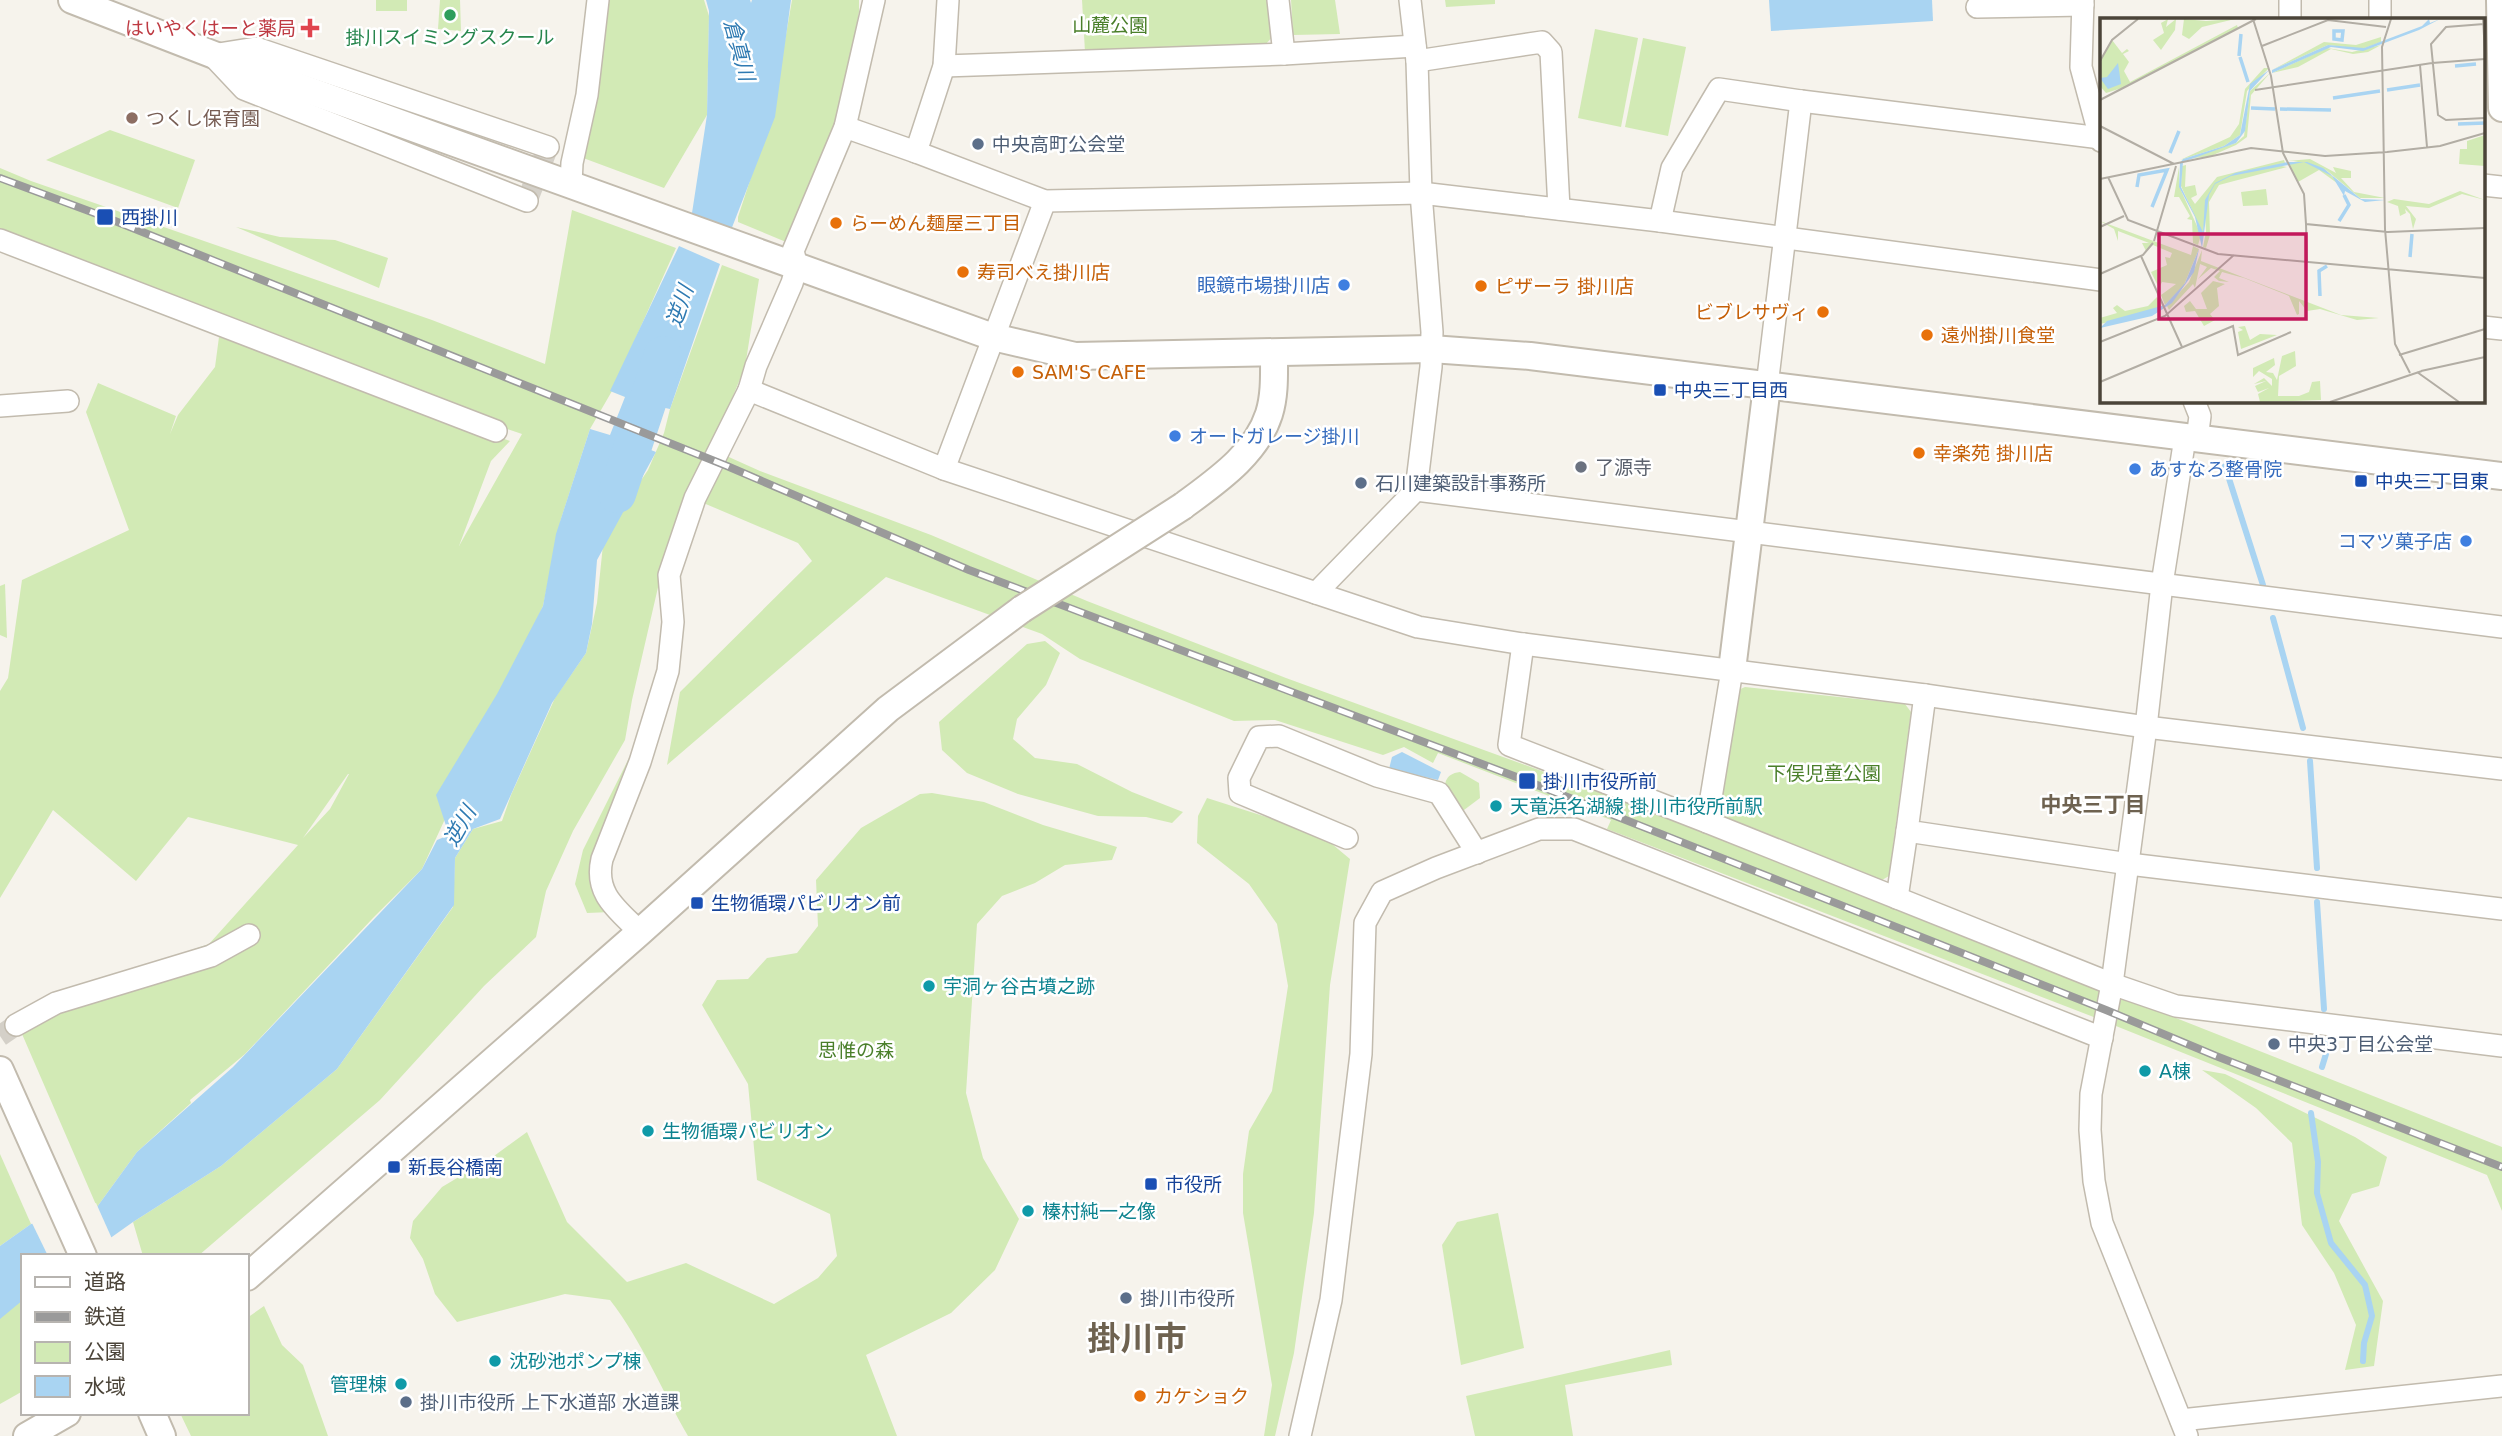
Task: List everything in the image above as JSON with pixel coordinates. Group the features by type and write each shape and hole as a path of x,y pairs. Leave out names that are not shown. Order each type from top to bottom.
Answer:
{"street":[{"path":"72,0 212,55 992,337 1075,356 1431,349 1595,363 2502,476"},
{"path":"575,185 572,163 587,95 598,0"},
{"path":"640,932 605,894 599,872 640,762 668,671 673,622 669,575 695,498 749,390 793,251 845,127 874,0"},
{"path":"916,152 944,66 948,0"},
{"path":"1279,0 1284,54"},
{"path":"1316,593 1416,490 1432,332 1421,193 1416,54 1410,0"},
{"path":"2290,0 2290,18"},
{"path":"2380,0 2381,18"},
{"path":"2500,0 2495,37 2502,108"},
{"path":"1977,6 2083,3 2092,49 2081,67 2100,135"},
{"path":"944,66 1284,54 1416,54 1542,43 1551,51 1559,209"},
{"path":"212,55 256,48 548,147"},
{"path":"212,55 244,89 527,201"},
{"path":"1660,221 1672,168 1719,89 2100,139"},
{"path":"1707,822 1732,670 1801,101"},
{"path":"845,127 1045,201 1421,193 1786,237 2100,280"},
{"path":"2484,185 2502,187"},
{"path":"944,468 1045,201"},
{"path":"0,240 496,431"},
{"path":"2484,327 2502,329"},
{"path":"248,1276 640,932 888,709 1022,609 1183,506 1225,475 1260,432 1269,415 1273,392 1274,354"},
{"path":"749,390 944,468 1418,627 1523,644 1925,695 2146,727 2502,769"},
{"path":"0,406 68,401"},
{"path":"2194,402 2200,416 2191,438 2162,584 2129,864 2112,984 2091,1094 2090,1130 2094,1181 2102,1223 2184,1428 2502,1386"},
{"path":"1416,490 2502,627"},
{"path":"1523,644 1509,745 2112,984 2176,1006 2502,1046"},
{"path":"1897,898 1925,695"},
{"path":"1347,838 1240,793 1239,778 1259,737 1279,736 1377,776 1439,793 1477,853"},
{"path":"1300,1436 1333,1286 1361,1054 1365,923 1382,892 1539,829 1574,829 2102,1038"},
{"path":"1906,831 2129,864 2502,909"},
{"path":"16,1025 56,1003 211,956 249,934"},
{"path":"0,1070 82,1254"},
{"path":"27,1436 64,1415"},
{"path":"153,1415 162,1436"}],"green space":[{"name":"掛川スイミングスクール","path":"376,0 407,0 407,11 376,11"},
{"name":"掛川スイミングスクール","path":"440,0 460,0 461,31 438,29"},
{"path":"586,0 704,0 709,16 707,115 664,188 567,152 586,33"},
{"path":"792,0 859,0 859,12 839,118 786,242 738,222 738,217 773,110"},
{"name":"山麓公園","path":"1082,0 1269,0 1273,36 1265,45 1085,52"},
{"path":"1291,0 1335,0 1340,34 1293,35"},
{"path":"1445,0 1495,0 1495,4 1446,7"},
{"path":"1595,29 1638,38 1621,127 1578,118"},
{"path":"1643,38 1686,47 1668,136 1625,127"},
{"path":"110,130 195,160 178,208 46,160"},
{"path":"0,168 432,320 545,364 572,210 676,248 612,391 590,429 561,519 543,606 422,869 245,1054 190,1100 191,1103 137,1152 97,1207 22,1034 86,986 209,944 298,845 188,817 136,881 53,810 0,898 0,691 8,678 22,580 129,530 86,412 98,383 176,416 170,434 178,415 215,367 219,337 510,441 491,461 459,546 522,434 439,406 0,234","holes":["349,774 330,809 303,838"]},
{"path":"236,227 280,237 335,240 388,258 379,288"},
{"path":"722,265 759,279 745,367 711,449 760,471 931,535 1087,601 1286,678 1668,817 2502,1147 2502,1211 2487,1175 2091,1016 1607,829 1611,820 1438,753 1433,763 1404,747 1383,755 1275,720 1234,721 1080,659 1042,634 886,577 667,765 680,692 812,561 798,543 701,502 659,583 625,740 573,831 546,891 536,937 484,986 380,1100 200,1254 142,1254 133,1222 221,1166 337,1069 453,907 455,858 473,829 502,821 555,698 586,653 597,603 604,535 648,470 664,433 670,409"},
{"path":"5,584 7,638 0,635 0,586"},
{"path":"1045,641 1060,653 1046,685 1017,719 1013,739 1035,758 1077,764 1132,792 1183,812 1172,823 1146,817 1098,816 1018,794 967,773 942,750 939,722 1027,644"},
{"name":"下俣児童公園","path":"1745,687 1905,704 1911,712 1889,876 1882,880 1724,818 1720,808 1736,691"},
{"path":"641,734 600,843 611,912 587,913 575,884 583,850"},
{"path":"1460,772 1479,783 1480,798 1464,810 1445,798 1448,777"},
{"name":"思惟の森","path":"932,793 984,802 1043,825 1117,847 1112,860 1065,865 1035,883 1002,896 977,924 966,1093 983,1158 1019,1219 995,1270 951,1313 866,1355 897,1436 688,1436 642,1349 610,1300 565,1294 457,1322 435,1294 423,1259 410,1238 413,1221 442,1187 494,1156 527,1132 567,1222 627,1282 686,1263 774,1304 818,1278 837,1256 830,1214 757,1180 748,1084 702,1005 717,980 748,979 767,958 797,953 818,926 816,880 861,828 920,794"},
{"path":"1207,798 1320,834 1350,859 1330,985 1314,1213 1294,1353 1275,1436 1264,1436 1272,1385 1243,1213 1243,1174 1249,1131 1272,1091 1288,986 1277,924 1249,884 1197,843 1198,816"},
{"path":"2202,1070 2225,1074 2355,1137 2387,1157 2379,1186 2352,1194 2339,1221 2383,1301 2374,1366 2345,1370 2356,1325 2334,1273 2302,1225 2292,1143 2256,1108"},
{"path":"0,1154 31,1224 0,1246"},
{"path":"1498,1213 1524,1348 1461,1365 1442,1245 1457,1222"},
{"path":"21,1299 21,1392 0,1404 0,1313"},
{"path":"264,1306 282,1345 303,1365 328,1436 191,1436 181,1415 248,1415 248,1317"},
{"path":"1670,1350 1672,1365 1565,1385 1573,1436 1475,1436 1466,1396"}],"water":[{"name":"倉真川","path":"706,0 750,0 751,3 752,0 791,0 775,117 731,230 692,213 707,115 709,11"},
{"path":"1769,0 1932,0 1933,21 1771,31"},
{"path":"679,246 720,264 670,409 642,403 625,440 656,452 597,560 592,624 586,653 552,703 500,819 473,829 455,858 454,905 337,1069 221,1166 88,1254 21,1254 21,1302 0,1319 0,1246 31,1224 97,1207 137,1152 233,1067 422,869 437,840 449,835 436,795 497,694 543,606 556,534 590,429 610,435 625,397 610,391"},
{"path":"1402,752 1441,772 1438,780 1389,769 1392,757"}],"pier":[{"path":"96,1203 113,1241 94,1254 47,1254 31,1221"}],"waterway":[{"name":"逆川","path":"617,494 663,355"},
{"path":"2225,466 2263,585"},
{"path":"2273,618 2303,728"},
{"path":"2310,761 2317,868"},
{"path":"2317,902 2324,1009"},
{"path":"2322,1067 2326,1054 2325,1041"},
{"path":"2311,1113 2318,1162 2317,1193 2331,1243 2365,1285 2372,1316 2364,1343 2363,1361"}],"tunnel":[{"path":"527,201 548,147"},
{"path":"0,1036 16,1025"}],"railway":[{"path":"0,178 105,217 727,466 969,570 1527,781 2502,1167"}],"place":[{"name":"掛川スイミングスクール","path":"450,15"},
{"name":"はいやくはーと薬局","path":"310,28"},
{"name":"つくし保育園","path":"132,118"},
{"name":"中央高町公会堂","path":"978,144"},
{"name":"西掛川","path":"105,217"},
{"name":"らーめん麺屋三丁目","path":"836,223"},
{"name":"寿司べえ掛川店","path":"963,272"},
{"name":"眼鏡市場掛川店","path":"1344,285"},
{"name":"ピザーラ 掛川店","path":"1481,286"},
{"name":"ビブレサヴィ","path":"1823,312"},
{"name":"遠州掛川食堂","path":"1927,335"},
{"name":"SAM'S CAFE","path":"1018,372"},
{"name":"中央三丁目西","path":"1660,390"},
{"name":"オートガレージ掛川","path":"1175,436"},
{"name":"幸楽苑 掛川店","path":"1919,453"},
{"name":"了源寺","path":"1581,467"},
{"name":"あすなろ整骨院","path":"2135,469"},
{"name":"中央三丁目東","path":"2361,481"},
{"name":"石川建築設計事務所","path":"1361,483"},
{"name":"コマツ菓子店","path":"2466,541"},
{"name":"掛川市役所前","path":"1527,781"},
{"name":"天竜浜名湖線 掛川市役所前駅","path":"1496,806"},
{"name":"生物循環パビリオン前","path":"697,903"},
{"name":"宇洞ヶ谷古墳之跡","path":"929,986"},
{"name":"中央3丁目公会堂","path":"2274,1044"},
{"name":"A棟","path":"2145,1071"},
{"name":"生物循環パビリオン","path":"648,1131"},
{"name":"新長谷橋南","path":"394,1167"},
{"name":"市役所","path":"1151,1184"},
{"name":"榛村純一之像","path":"1028,1211"},
{"name":"掛川市役所","path":"1126,1298"},
{"name":"沈砂池ポンプ棟","path":"495,1361"},
{"name":"管理棟","path":"401,1384"},
{"name":"カケショク","path":"1140,1396"},
{"name":"掛川市役所 上下水道部 水道課","path":"406,1402"}],"district":[{"name":"中央三丁目","path":"2093,805"},
{"name":"掛川市","path":"1137,1338"}]}
